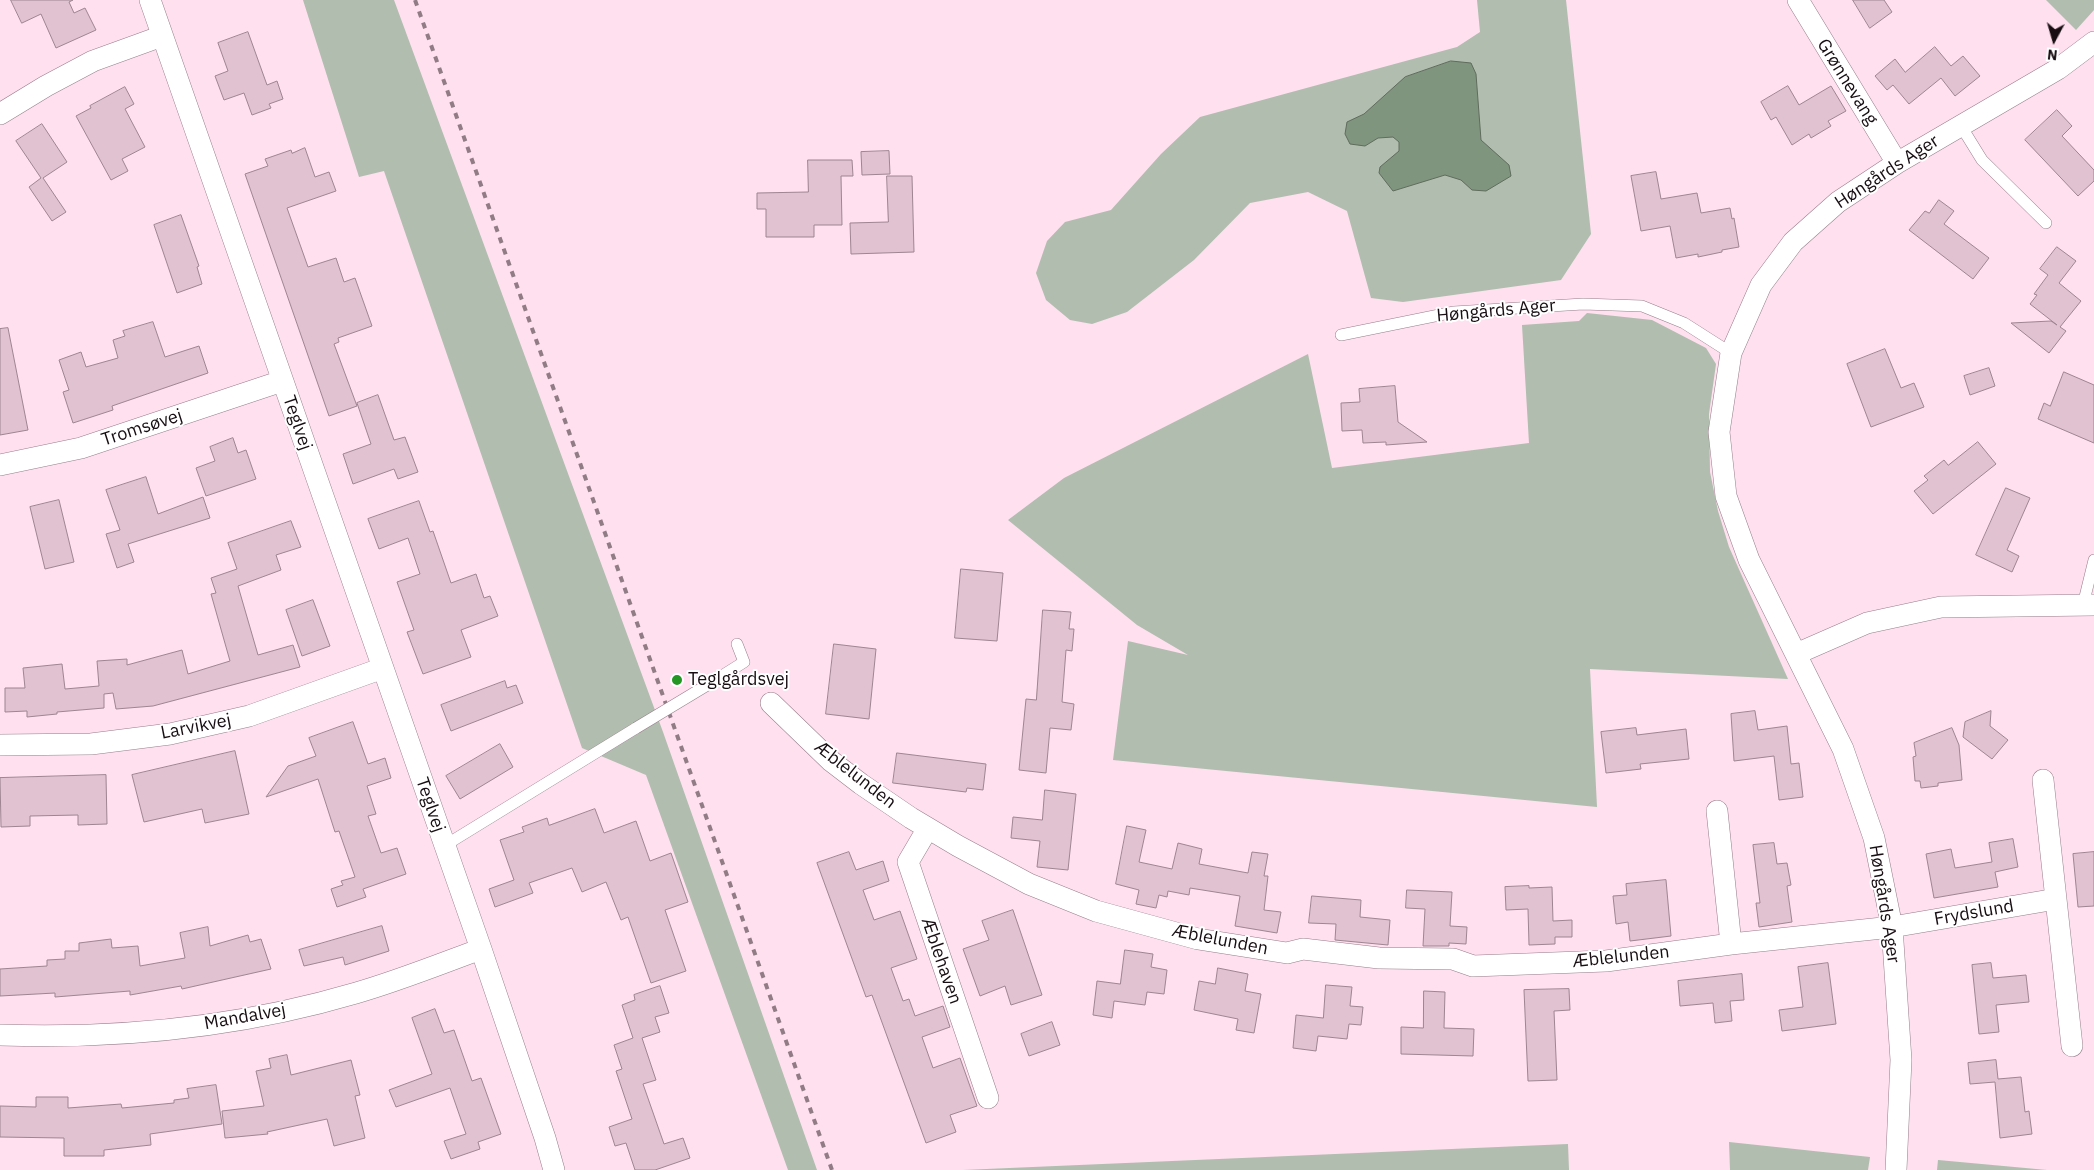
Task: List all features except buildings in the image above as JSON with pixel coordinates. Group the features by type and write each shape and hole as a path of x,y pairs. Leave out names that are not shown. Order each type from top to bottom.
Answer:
{"street":[{"name":"Teglvej","path":"150,0 481,949 554,1170"},
{"name":"Grønnevang","path":"1798,0 1897,163"},
{"path":"0,114 46,86 93,62 162,36"},
{"name":"Høngårds Ager","path":"1896,1170 1901,1060 1892,928 1874,838 1843,749 1749,560 1726,496 1719,432 1731,353 1761,285 1793,242 1838,202 1897,163 2058,69 2094,42"},
{"name":"Tromsøvej","path":"0,464 81,448 282,381"},
{"path":"1796,654 1867,623 1941,607 2088,605"},
{"name":"Larvikvej","path":"0,745 90,744 170,734 249,716 383,668"},
{"name":"Æblelunden","path":"771,703 831,761 861,784 928,828 1029,884 1096,911 1198,939 1287,953 1303,949 1379,958 1453,959 1473,966 1606,961 1731,944 1892,928"},
{"path":"2043,780 2072,1046"},
{"path":"1718,811 1731,944"},
{"name":"Æblehaven","path":"928,828 908,862 988,1098"},
{"name":"Frydslund","path":"1892,928 2056,899"},
{"name":"Mandalvej","path":"0,1035 47,1037 126,1034 204,1026 281,1012 357,993 481,949"}],"lane":[{"path":"1961,126 1982,160 2046,223"},
{"name":"Høngårds Ager","path":"1341,335 1454,312 1583,304 1642,306 1684,323 1731,353"},
{"path":"2088,605 2094,560"},
{"name":"Teglvej","path":"444,846 744,662 737,644"}],"shaded area":[{"path":"303,0 394,0 663,732 817,1170 788,1170 646,775 582,748 384,171 359,177"},
{"path":"1477,0 1566,0 1591,234 1561,280 1403,302 1371,298 1347,211 1308,192 1250,203 1194,260 1127,312 1092,324 1070,320 1046,300 1036,273 1047,241 1065,222 1111,210 1161,154 1200,117 1457,47 1480,32"},
{"path":"2046,0 2094,0 2094,10 2076,30"},
{"path":"1451,61 1471,63 1476,74 1481,140 1509,165 1511,176 1486,191 1472,190 1461,180 1445,175 1393,191 1379,173 1380,167 1399,151 1399,142 1393,137 1378,138 1365,146 1350,144 1345,134 1347,122 1364,114 1405,77"},
{"path":"1587,313 1652,320 1706,348 1716,364 1709,414 1710,472 1718,511 1729,547 1788,679 1590,669 1597,807 1113,760 1128,641 1188,655 1137,625 1008,520 1064,478 1308,354 1332,468 1529,443 1522,325 1579,321"},
{"path":"1729,1142 1870,1157 1868,1170 1730,1170"},
{"path":"1568,1144 1569,1170 963,1170"},
{"path":"1938,1160 2047,1170 1937,1170"}],"railway":[{"path":"415,0 832,1170"}],"place":[{"name":"Teglgårdsvej","path":"677,680"}]}
